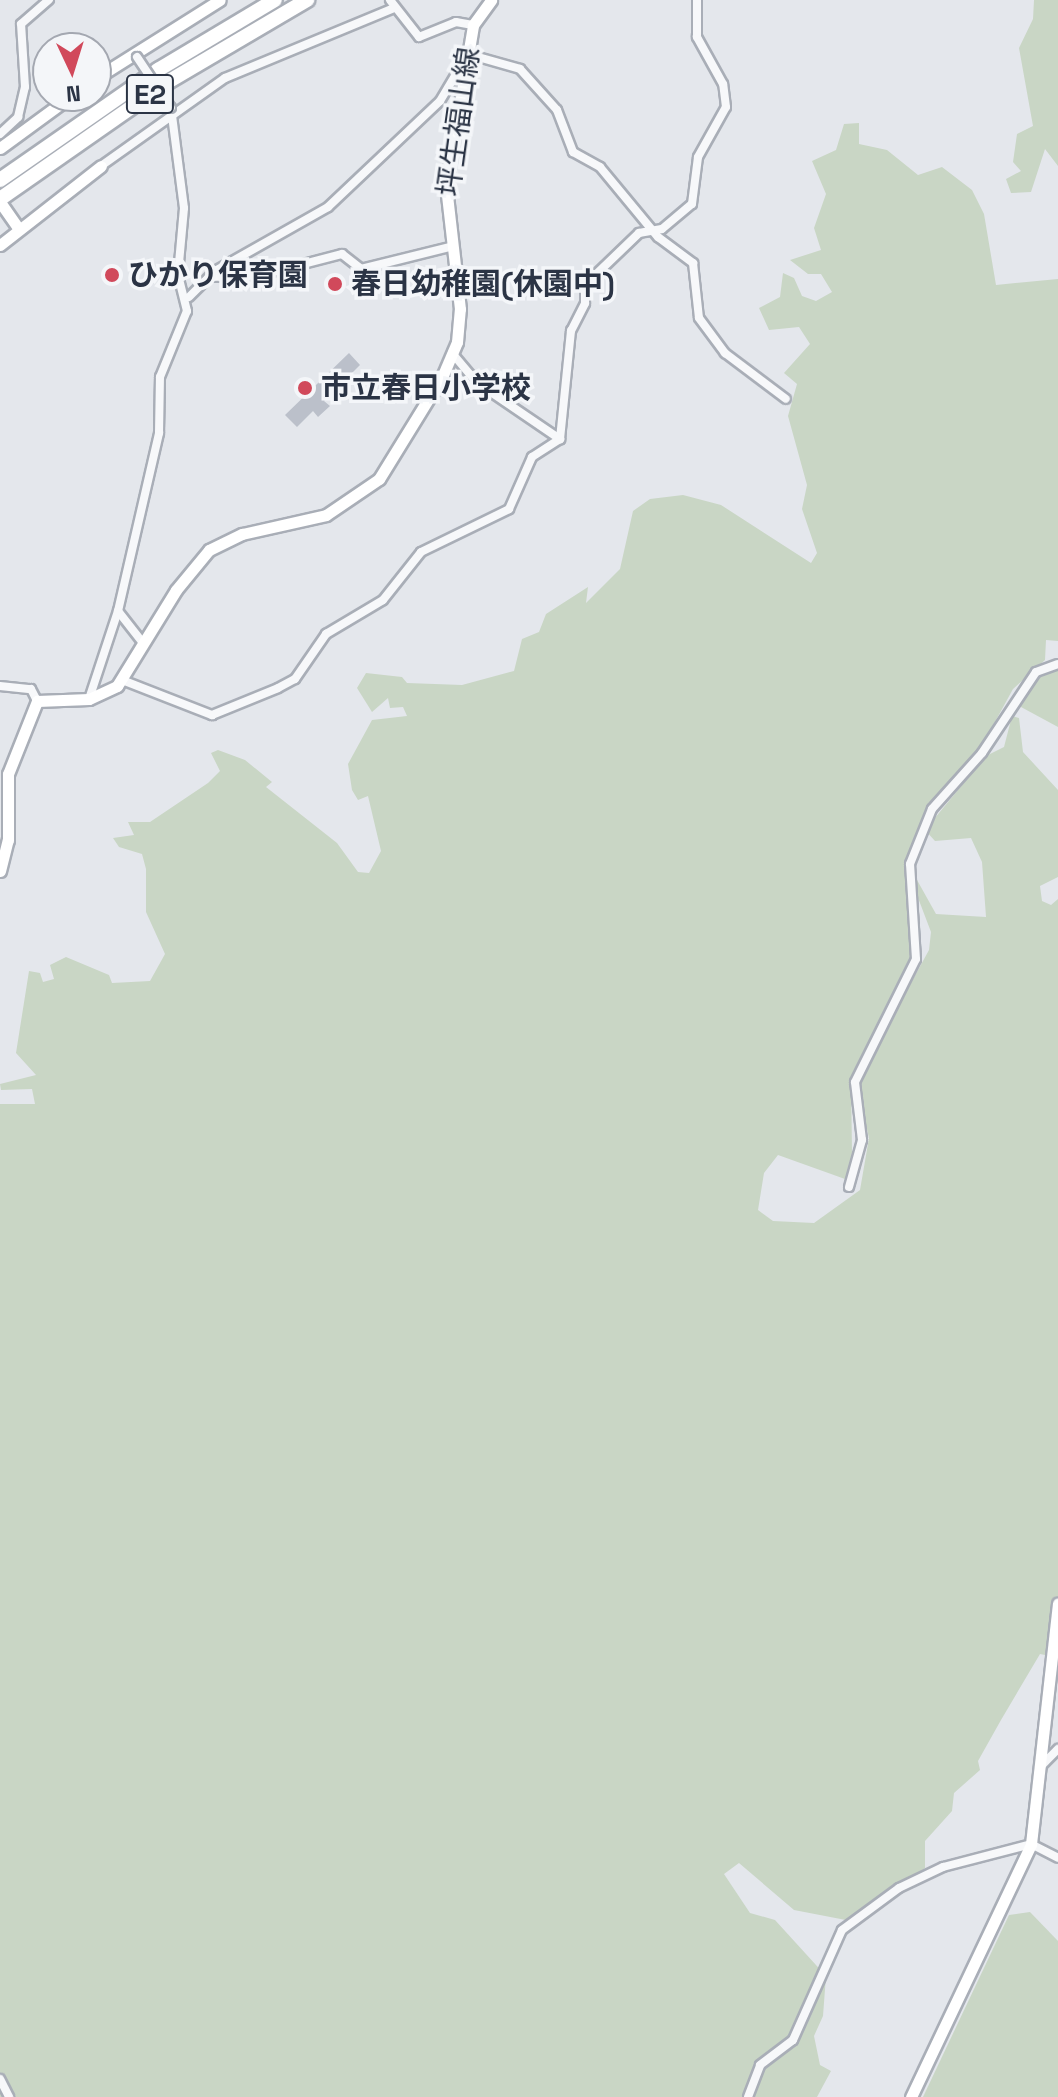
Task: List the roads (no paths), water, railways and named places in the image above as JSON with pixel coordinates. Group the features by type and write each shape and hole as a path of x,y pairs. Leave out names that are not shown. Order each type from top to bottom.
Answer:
{"highway":[{"name":"E2","path":"0,180 158,70 275,0"},
{"name":"E2","path":"0,200 166,83 307,0"}],"main road":[{"path":"112,68 220,0"},
{"name":"坪生福山線","path":"122,680 143,643 209,550 242,534 326,515 379,479 452,353 460,309 446,187 471,55 473,25 491,0"},
{"path":"0,148 49,112"},
{"path":"0,245 18,227 101,166"},
{"path":"0,200 18,227"},
{"path":"0,871 10,822 8,774 37,701 89,699 122,680"},
{"path":"911,2097 1031,1844 1058,1604"}],"street":[{"path":"0,134 18,117 25,87 21,24 49,0"},
{"path":"560,439 571,331 585,303 585,285 653,228 662,229 690,208 698,157 726,107 723,84 697,37 697,0"},
{"path":"101,166 171,111 253,63 392,4 419,37 456,22 473,25"},
{"path":"89,699 118,611 163,413 160,377 193,287 328,207 440,101 472,40"},
{"path":"136,54 171,111 184,208 178,274 189,297"},
{"path":"471,55 520,69 557,110 568,146 600,167 653,228 693,263 699,318 725,353 786,399"},
{"path":"211,277 261,275 342,254 361,269 453,246"},
{"path":"452,353 476,382 560,439"},
{"path":"122,680 212,715 295,679 326,634 383,600 421,552 509,509 532,457 560,439"},
{"path":"118,611 143,643"},
{"path":"849,1187 862,1140 855,1082 916,959 910,864 932,809 978,759 1036,672 1058,664"},
{"path":"0,686 31,689 37,701"},
{"path":"1042,1765 1058,1749"},
{"path":"748,2097 760,2065 793,2040 842,1930 911,1881 1031,1844 1058,1858"},
{"path":"0,2079 9,2097"}],"place":[{"name":"ひかり保育園","path":"112,275"},
{"name":"春日幼稚園(休園中)","path":"335,284"},
{"name":"市立春日小学校","path":"305,388"}]}
